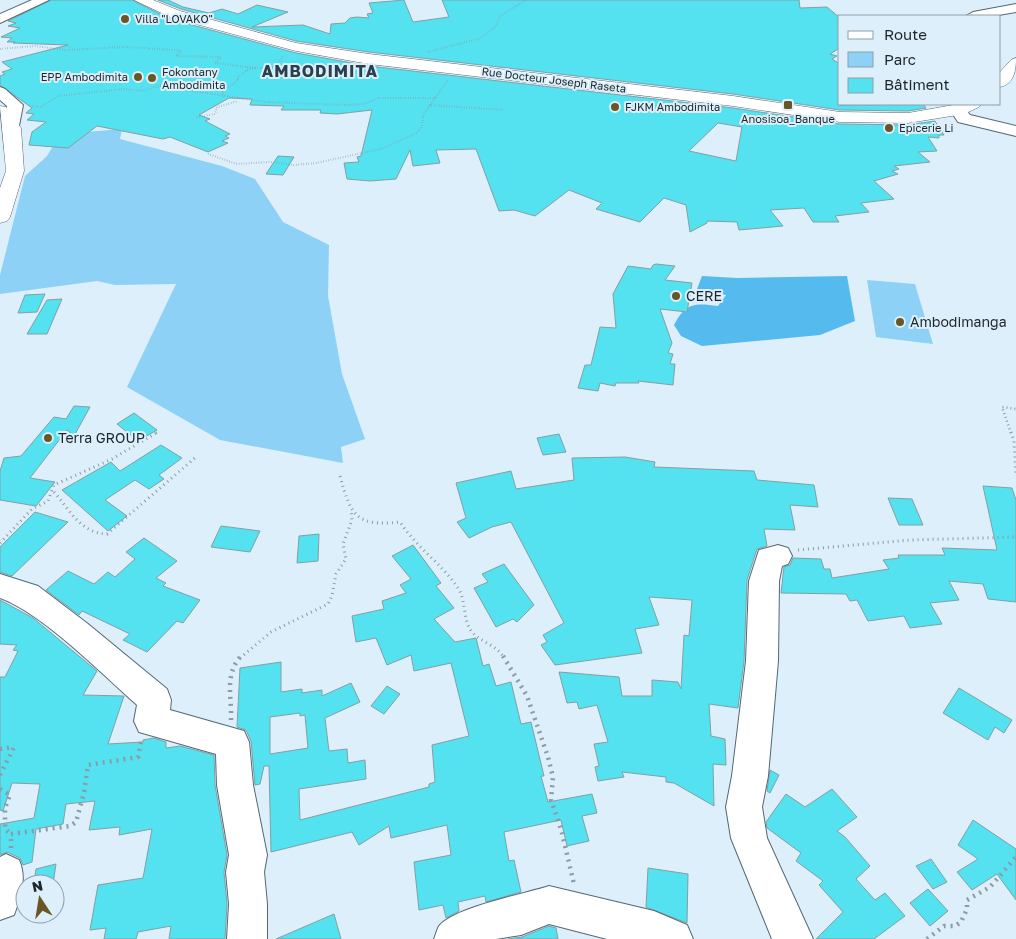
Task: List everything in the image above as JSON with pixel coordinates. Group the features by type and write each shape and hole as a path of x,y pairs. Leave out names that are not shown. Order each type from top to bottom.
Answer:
{"main road":[{"name":"Rue Docteur Joseph Raseta","path":"141,0 175,14 296,47 342,56 760,105 840,117 908,118 966,107"},
{"path":"0,217 15,171 12,128 7,108"}],"street":[{"path":"0,19 43,0"},
{"path":"978,15 1016,8"},
{"path":"0,92 7,108"},
{"path":"966,107 964,119 1016,131"},
{"path":"778,556 769,558 764,581 762,661 750,776 744,807 749,838 772,895 793,939"},
{"path":"0,586 27,595 77,632 155,700 151,721 232,742 242,835 247,844 248,855 245,872 248,904 246,939"},
{"path":"454,939 469,930 502,917 521,915 548,905 654,931 673,939"}],"path":[{"path":"422,64 413,60 430,51 488,35 497,27 500,16 526,0"},
{"path":"0,49 34,46 65,50 127,47 176,50 181,51 176,56 221,57 215,63 255,68"},
{"path":"224,96 222,92 238,80 237,78 247,70 275,66 281,58 296,47"},
{"path":"208,154 237,164 269,162 303,165 381,148 417,134 422,126 423,115 429,105 452,75 461,69"},
{"path":"7,108 41,107 58,96 123,89 143,91 159,86 241,100 346,105 364,104 378,98 436,98"},
{"path":"197,117 215,114 217,107 241,100"},
{"path":"429,105 504,110"},
{"path":"1016,409 1002,407 1014,441 1016,474"},
{"path":"158,432 112,459 54,485 54,492 82,528 93,534 107,534 196,458"},
{"path":"226,740 233,707 230,678 233,667 262,638 297,618 320,610 329,603 335,588 336,572 346,559 343,544 352,520 351,510 340,476"},
{"path":"0,543 32,509 39,508 54,492"},
{"path":"351,510 379,525 400,522 410,537 458,587 466,605 467,622 485,644 499,649 527,696 553,777 551,800 561,829 582,914"},
{"path":"778,556 810,546 846,546 908,539 1016,537"},
{"path":"11,834 70,826 76,822 84,793 88,765 138,757 142,733 151,721"},
{"path":"0,749 14,747 0,775"},
{"path":"0,788 10,795 5,808 5,829 11,834 12,841 3,887"},
{"path":"927,939 944,926 955,926 961,922 967,909 968,900 990,887 1016,857"}],"green space":[{"path":"122,129 120,139 222,166 255,179 283,222 329,245 328,296 342,374 365,439 341,447 343,463 220,440 127,387 176,284 115,285 97,281 0,294 0,275 25,176 47,156 53,146 74,133"},
{"name":"Ambodimanga","path":"867,280 915,284 933,344 876,337"}],"shaded area":[{"path":"702,276 737,278 847,276 855,321 820,335 702,346 681,336 674,325 678,317 687,308 703,304 718,306 726,295 697,289"}],"building":[{"path":"51,0 132,0 170,19 296,53 369,66 733,108 840,124 908,125 935,121 944,135 939,135 939,138 928,137 937,151 918,152 930,162 894,166 899,169 892,171 898,174 874,181 894,199 861,203 869,212 835,216 839,222 813,222 804,208 770,210 783,226 739,230 737,222 707,221 707,223 690,232 686,205 664,198 640,222 596,209 602,203 569,190 535,216 514,210 499,211 476,149 436,150 440,163 413,166 410,150 396,179 370,181 347,179 344,163 359,162 357,157 361,156 372,110 337,114 320,113 321,110 281,110 284,106 250,105 252,99 229,98 199,115 210,119 205,121 230,134 225,136 229,138 222,141 228,143 208,152 170,137 163,139 97,126 68,148 29,145 32,132 46,122 27,120 34,114 26,113 32,108 0,85 0,76 5,74 2,72 12,69 2,62 68,45 7,42 12,38 1,37 20,28 8,26 16,23 8,21","holes":["718,123 742,127 736,161 689,151"]},
{"path":"158,0 168,0 183,7 209,13 222,9 238,14 257,5 288,12 252,27 303,25 330,34 331,24 345,23 350,18 369,18 367,14 373,13 369,3 404,0 413,22 449,17 442,0 799,0 800,8 827,7 838,16 838,49 830,54 837,56 832,59 838,63 838,105 924,105 926,108 908,111 840,110 733,94 369,52 296,41 181,9"},
{"path":"278,156 294,157 283,175 266,174"},
{"path":"656,264 675,266 665,280 692,283 687,312 660,309 672,343 668,353 673,354 670,364 675,364 673,385 638,381 639,383 616,383 615,386 600,383 598,391 578,388 585,365 591,365 600,327 616,328 613,294 628,266 651,269"},
{"path":"45,294 37,312 18,313 25,295"},
{"path":"62,299 47,334 27,334 47,300"},
{"path":"74,406 90,407 74,436 67,430 30,478 55,482 36,506 0,500 0,471 4,458 21,456 54,417 66,419"},
{"path":"134,413 157,430 138,441 117,424"},
{"path":"559,434 566,452 543,455 537,438"},
{"path":"161,445 182,458 159,475 164,479 149,489 135,480 105,500 127,516 108,531 62,490 111,462 120,471"},
{"path":"625,457 655,462 654,467 754,471 757,480 814,485 818,507 790,505 795,530 764,529 767,546 757,549 747,580 744,661 738,708 709,704 711,736 725,739 726,765 713,764 714,806 674,783 666,782 666,777 622,772 624,777 598,781 595,767 599,766 594,744 608,742 597,705 579,709 577,702 567,703 559,672 619,677 622,696 652,696 652,680 678,682 681,689 684,635 689,636 692,600 649,597 659,625 635,629 642,653 555,665 541,645 547,642 543,635 564,623 511,522 492,527 469,538 457,522 466,518 456,483 511,471 516,489 574,480 572,458"},
{"path":"983,486 1012,488 1016,500 1016,602 988,599 983,584 949,581 959,600 930,603 942,624 910,628 904,616 868,621 857,600 850,601 846,594 781,593 784,567 790,565 793,558 821,559 824,569 830,569 832,578 889,569 883,560 899,558 898,555 945,555 942,548 997,550"},
{"path":"888,498 912,499 923,525 899,525"},
{"path":"35,512 68,522 12,576 0,572 0,547"},
{"path":"221,526 260,531 250,552 211,547"},
{"path":"319,534 318,561 297,563 299,536"},
{"path":"144,538 177,561 156,578 166,583 163,586 200,600 183,623 177,621 147,652 123,640 130,634 82,611 79,615 46,590 68,571 94,584 108,572 115,577 135,559 126,552"},
{"path":"413,545 441,583 436,586 454,608 434,619 455,642 476,638 483,666 489,664 496,686 511,682 521,724 531,722 548,802 592,794 597,813 582,816 589,841 567,846 561,820 504,832 509,861 514,860 521,892 486,902 485,896 458,902 459,911 446,918 443,905 419,910 414,862 451,855 447,825 391,838 389,826 359,845 352,832 271,852 269,766 264,766 260,784 255,785 251,741 246,730 237,727 240,668 281,662 281,692 302,689 302,693 322,690 322,696 351,683 360,702 325,718 329,751 347,749 348,763 365,760 366,779 299,789 300,820 429,787 429,784 435,782 432,745 469,736 451,663 414,671 411,655 387,665 376,638 356,642 352,616 384,609 382,601 406,593 400,585 411,579 392,556","holes":["300,713 300,716 305,715 308,748 270,754 270,717"]},
{"path":"504,564 534,605 517,622 513,619 496,627 474,588 488,582 482,574"},
{"path":"0,600 33,618 97,671 83,695 124,696 108,744 143,742 143,740 154,738 166,742 166,748 180,746 214,755 215,785 227,855 224,872 227,904 225,939 169,939 171,926 138,932 136,939 104,939 106,928 90,930 98,885 143,878 152,829 119,835 120,827 89,830 95,801 66,804 63,824 36,829 32,862 23,865 20,858 7,852 0,855 0,824 34,818 40,784 12,783 3,811 0,810 0,677 5,677 18,651 13,650 17,645 0,644"},
{"path":"387,686 400,694 384,714 371,706"},
{"path":"959,688 1012,720 1004,733 995,727 988,740 943,713"},
{"path":"770,770 779,775 770,793 767,791"},
{"path":"832,789 857,817 837,831 845,837 870,866 856,879 875,900 885,893 905,916 874,939 816,939 843,912 819,885 823,881 796,861 801,853 767,828 766,822 786,794 805,807"},
{"path":"973,820 1016,849 1016,900 997,874 972,890 957,872 978,859 958,845"},
{"path":"931,859 947,882 933,889 916,866"},
{"path":"56,864 54,874 35,874 36,869"},
{"path":"648,868 688,874 687,923 646,907"},
{"path":"928,889 948,911 930,926 910,903"},
{"path":"334,914 341,939 276,939"},
{"path":"549,926 556,928 558,939 508,939 522,937"}],"place":[{"name":"Villa \"LOVAKO\"","path":"125,19"},
{"name":"EPP Ambodimita","path":"138,77"},
{"name":"Fokontany Ambodimita","path":"152,78"},
{"name":"Anosisoa_Banque","path":"788,105"},
{"name":"FJKM Ambodimita","path":"615,107"},
{"name":"Epicerie Li","path":"889,128"},
{"name":"CERE","path":"676,296"},
{"name":"Ambodimanga","path":"900,322"},
{"name":"Terra GROUP","path":"48,438"}],"district":[{"name":"AMBODIMITA","path":"320,71"}]}
